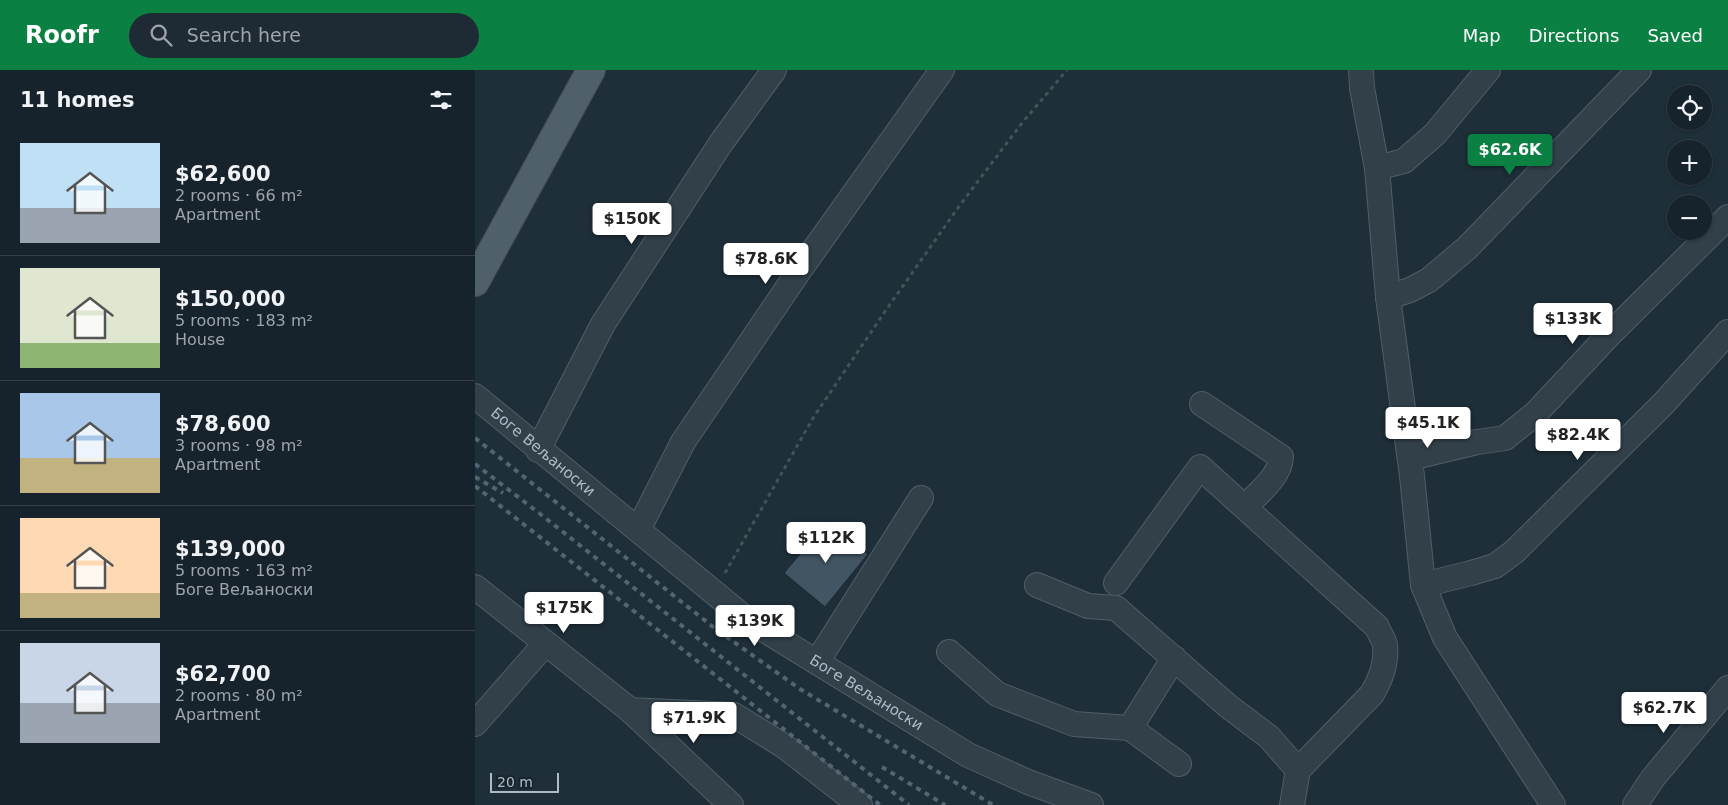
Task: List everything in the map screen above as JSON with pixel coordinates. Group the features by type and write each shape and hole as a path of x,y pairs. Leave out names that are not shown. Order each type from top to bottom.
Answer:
{"main road":[{"path":"475,282 591,70"}],"street":[{"path":"538,450 603,324 721,143 774,70"},
{"path":"638,530 683,442 799,271 942,70"},
{"path":"1361,70 1362,88 1377,168 1388,297 1410,458 1423,584 1445,638 1553,805"},
{"path":"1377,168 1404,161 1435,134 1488,70"},
{"path":"1388,297 1410,290 1429,280 1467,248 1639,70"},
{"path":"1471,460 1489,452 1535,414 1608,336 1728,217"},
{"path":"1423,584 1471,574 1495,566 1514,552 1664,402 1728,332"},
{"name":"Боге Вељаноски","path":"475,396 538,450 745,618 968,756 1028,782 1091,805"},
{"path":"1202,404 1281,457 1281,464 1276,473 1245,508"},
{"path":"1410,458 1477,442 1505,438"},
{"path":"1116,583 1200,467 1377,627 1385,643 1385,662 1380,680 1372,694 1298,770 1292,805"},
{"path":"817,662 921,498"},
{"path":"1037,585 1088,606 1116,608 1229,706 1269,737 1298,770"},
{"path":"475,587 630,710 723,802"},
{"path":"475,724 545,644"},
{"path":"949,652 997,694 1074,724 1130,728 1179,764"},
{"path":"1130,728 1174,658"},
{"path":"1635,805 1653,778 1728,688"},
{"path":"630,710 734,715 784,746 860,805"}],"path":[{"path":"714,592 813,418 891,302 960,205 1022,123 1067,70"}],"building":[{"path":"828,521 868,554 825,607 784,573"}],"railway":[{"path":"475,438 717,630 800,689 993,805"},
{"path":"475,464 909,805"},
{"path":"475,477 503,493"},
{"path":"475,486 880,805"},
{"path":"882,767 945,805"}]}
